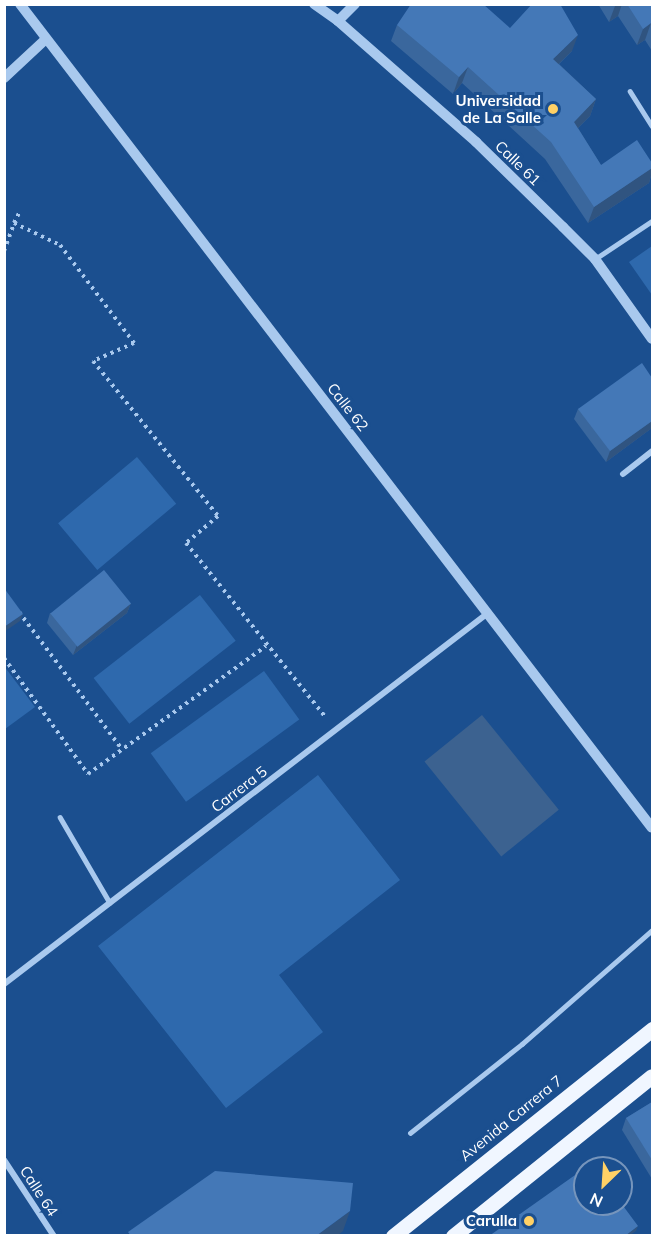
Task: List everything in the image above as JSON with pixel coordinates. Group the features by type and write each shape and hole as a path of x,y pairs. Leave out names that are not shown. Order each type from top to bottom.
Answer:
{"main road":[{"name":"Avenida Carrera 7","path":"393,1236 652,1029"},
{"path":"453,1236 652,1076"}],"street":[{"name":"Calle 62","path":"20,4 652,828"},
{"name":"Calle 61","path":"314,4 338,21 476,142 595,259 652,339"},
{"path":"338,21 355,4"},
{"path":"4,78 46,39"},
{"path":"623,474 652,451"},
{"name":"Carrera 5","path":"4,984 488,613"},
{"name":"Calle 64","path":"4,1160 54,1236"}],"lane":[{"path":"630,91 652,126"},
{"path":"595,259 652,221"},
{"path":"60,817 110,903"},
{"path":"410,1133 522,1044 652,930"}],"path":[{"path":"4,251 19,213"},
{"path":"14,223 60,245 134,343 93,361 218,516 186,543 335,730"},
{"path":"17,609 122,748"},
{"path":"4,658 88,774 266,646"}],"shaded area":[{"path":"652,246 652,295 629,262"},
{"path":"137,457 176,504 97,570 58,523"},
{"path":"200,595 236,641 129,724 94,678"},
{"path":"4,666 35,707 5,729 4,729"},
{"path":"264,671 299,720 186,802 151,753"},
{"path":"482,715 559,810 501,856 424,762"},
{"path":"318,775 400,880 279,975 323,1032 226,1108 98,946"}],"building":[{"path":"411,4 483,4 510,28 532,4 560,4 578,35 553,59 596,99 574,122 601,165 637,140 652,163 652,168 594,207 551,142 468,67 459,77 397,25"},
{"path":"627,4 652,4 652,26 651,23 643,29"},
{"path":"642,363 652,378 652,421 610,451 578,409"},
{"path":"104,570 131,603 77,647 50,613"},
{"path":"4,588 23,614 4,627"},
{"path":"652,1102 652,1160 626,1118"},
{"path":"215,1171 353,1183 350,1211 316,1236 131,1236 128,1232"},
{"path":"573,1176 573,1216 631,1216 638,1226 625,1236 489,1236"}],"place":[{"name":"Universidad de La Salle","path":"553,109"},
{"name":"Carulla","path":"529,1221"}]}
